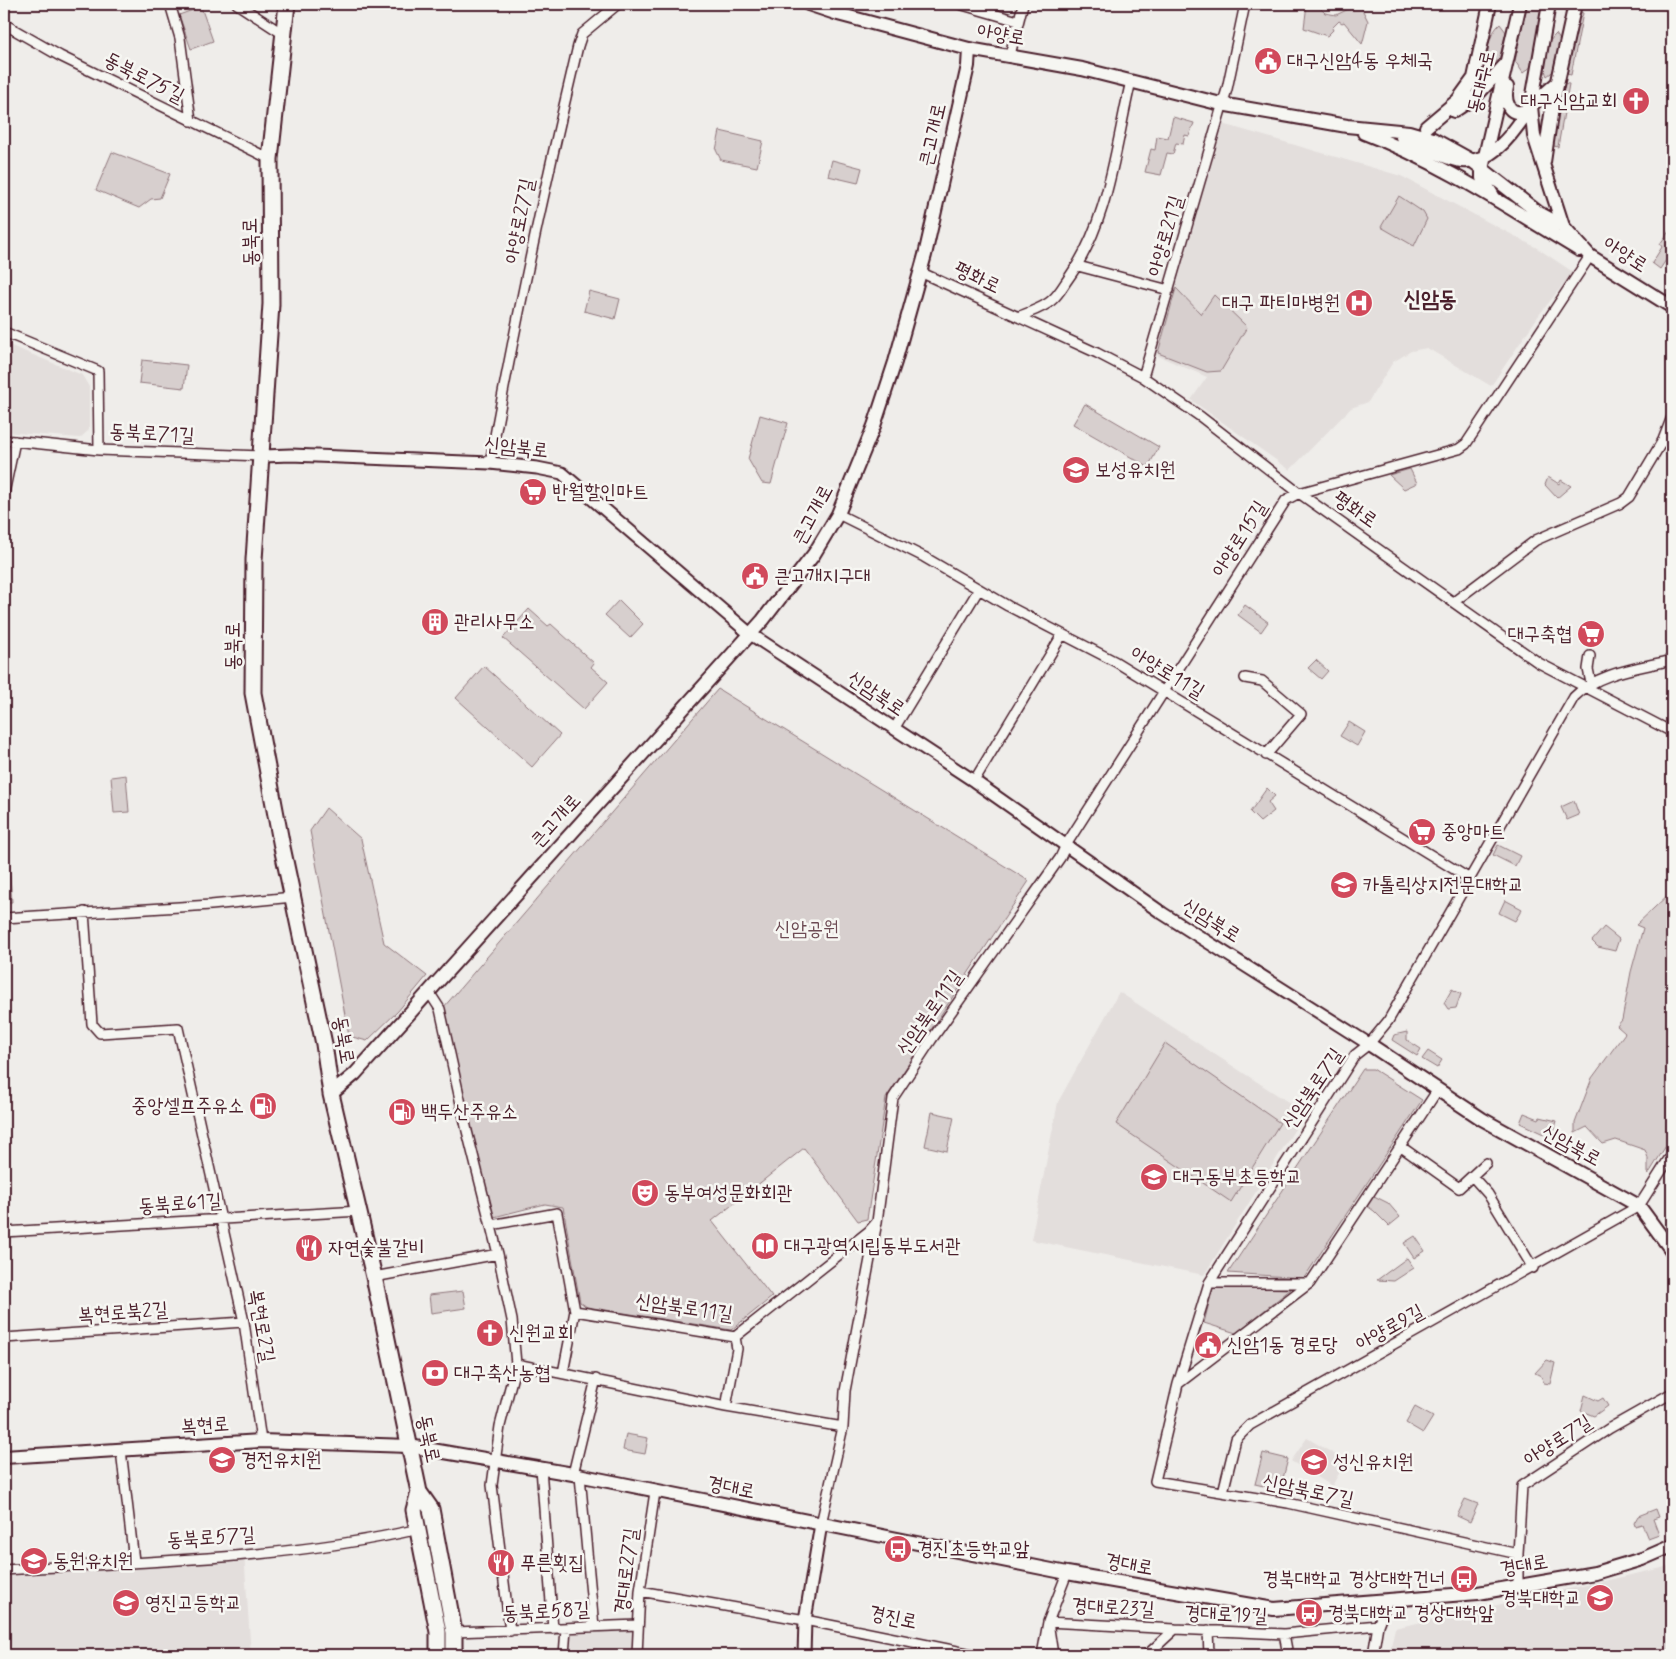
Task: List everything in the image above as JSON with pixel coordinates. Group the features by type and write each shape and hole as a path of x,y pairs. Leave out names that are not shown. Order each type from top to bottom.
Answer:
{"main road":[{"name":"동북로","path":"286,4 270,160 271,304 263,456 254,560 253,693 264,760 324,1044 332,1094 360,1211 419,1492 431,1509 454,1632 454,1655"},
{"name":"아양로","path":"808,4 838,14 969,49 1010,55 1130,81 1221,104 1346,126 1382,130"},
{"path":"1426,127 1458,100 1474,78 1490,4"},
{"name":"동대구로","path":"1482,169 1520,4"},
{"path":"1549,4 1531,106 1534,136 1563,226"},
{"path":"1544,166 1557,83 1575,4"},
{"name":"큰고개로","path":"332,1094 355,1074 749,634 794,583 814,554 838,514 875,422 895,362 920,272 968,66 969,49"},
{"path":"1411,132 1448,116 1475,97 1506,62"},
{"path":"1506,62 1508,77 1506,103 1510,109 1520,113 1557,83"},
{"path":"1382,130 1450,158 1471,160 1484,156 1502,146 1531,106"},
{"path":"1346,126 1404,149 1495,198 1590,256"},
{"path":"1382,130 1411,132 1451,147 1471,160 1539,213 1563,226"},
{"path":"1482,169 1482,178 1495,198"},
{"name":"아양로","path":"1563,226 1590,256 1672,307"},
{"name":"신암북로","path":"1369,1044 1482,1119 1639,1206 1672,1251"},
{"name":"복현로","path":"4,1458 261,1441 409,1446"},
{"name":"경대로","path":"409,1446 541,1468 1067,1573 1274,1609 1478,1593 1595,1573 1642,1560 1672,1546"},
{"name":"동북로","path":"419,1492 414,1510 438,1632 438,1655"}],"street":[{"path":"170,4 180,38 191,122"},
{"path":"237,4 283,34"},
{"name":"아양로27길","path":"490,463 506,368 533,251 541,201 578,46 582,34 618,4"},
{"path":"959,4 1018,21"},
{"path":"1010,55 1023,4"},
{"name":"아양로21길","path":"1143,377 1221,104 1245,4"},
{"name":"동북로75길","path":"4,24 60,56 270,160"},
{"name":"평화로","path":"1018,317 1051,302 1078,266 1096,230 1130,81"},
{"name":"아양로15길","path":"1066,845 1286,500 1300,493 1459,449 1466,444 1590,256"},
{"path":"1078,266 1169,290"},
{"name":"평화로","path":"920,272 1118,363 1143,377 1246,449 1300,493 1455,601 1539,663 1587,685 1672,732"},
{"name":"동북로71길","path":"4,332 98,371 99,450 263,456"},
{"path":"1455,601 1536,540 1621,503 1630,496 1663,440 1672,416"},
{"path":"4,440 99,450"},
{"path":"4,493 15,441"},
{"name":"신암북로","path":"263,456 291,455 490,463 562,473 749,634 974,780 1162,913 1369,1044"},
{"name":"아양로11길","path":"838,514 924,557 1062,635 1116,662 1470,878"},
{"path":"894,729 979,589"},
{"path":"974,780 1062,635"},
{"path":"1587,685 1590,656"},
{"path":"1369,1044 1388,1021 1574,697 1587,685 1672,660"},
{"path":"1245,678 1262,681 1301,714 1266,755"},
{"name":"신암북로11길","path":"821,1524 843,1427 845,1391 877,1222 893,1098 932,1039 1060,858 1066,845"},
{"path":"4,918 211,905 293,897"},
{"name":"복현로2길","path":"84,912 92,1024 95,1030 106,1033 178,1028 244,1322 261,1441"},
{"path":"429,992 440,1009 512,1320 516,1364 500,1426 492,1485 510,1631"},
{"name":"신암북로7길","path":"1369,1044 1354,1055 1209,1283 1178,1384 1155,1481 1288,1503 1518,1554"},
{"path":"1178,1384 1310,1283 1437,1090"},
{"path":"1400,1146 1459,1188 1486,1163"},
{"name":"아양로9길","path":"1223,1492 1236,1439 1250,1425 1533,1268 1639,1206 1672,1154"},
{"path":"1472,1176 1488,1194 1533,1268"},
{"name":"동북로61길","path":"4,1232 360,1211"},
{"path":"491,1225 557,1214 575,1311 563,1373"},
{"name":"신암북로11길","path":"575,1311 735,1337 869,1231 877,1222"},
{"path":"374,1277 498,1254"},
{"path":"1209,1283 1310,1283"},
{"name":"복현로북2길","path":"4,1338 244,1322"},
{"path":"726,1407 737,1349 735,1337"},
{"path":"516,1364 726,1407 843,1427"},
{"path":"594,1627 576,1475 596,1379"},
{"name":"아양로7길","path":"1518,1554 1522,1486 1610,1428 1672,1393"},
{"path":"121,1450 134,1561"},
{"path":"541,1468 553,1629"},
{"name":"경대로27길","path":"637,1655 640,1591 655,1492"},
{"path":"804,1655 805,1620 821,1524"},
{"name":"동북로57길","path":"4,1570 250,1554 353,1543 419,1528"},
{"path":"1518,1554 1518,1586"},
{"name":"경대로23길","path":"1042,1655 1048,1622 1067,1573"},
{"name":"경진로","path":"640,1591 805,1620 975,1655"},
{"path":"1373,1655 1378,1625 1388,1599"},
{"path":"1048,1622 1053,1655"},
{"name":"경대로23길","path":"1048,1622 1176,1629"},
{"name":"동북로58길","path":"454,1632 638,1625"},
{"name":"경대로19길","path":"1147,1655 1176,1629 1284,1634 1352,1630 1378,1625"},
{"path":"564,1655 566,1629"},
{"path":"1208,1630 1208,1655"},
{"name":"경대로19길","path":"1284,1634 1288,1655"}],"shaded area":[{"name":"대구 파티마병원","path":"1223,124 1401,176 1537,248 1573,272 1539,315 1491,386 1427,348 1411,351 1393,362 1368,402 1351,408 1290,470 1191,400 1207,377 1156,355"},
{"path":"4,343 82,375 89,387 89,430 80,438 4,432"},
{"name":"대구동부초등학교","path":"1119,992 1305,1113 1204,1275 1031,1240 1058,1102"},
{"path":"1307,1438 1346,1461 1332,1486 1291,1461"},
{"name":"영진고등학교","path":"244,1553 251,1655 14,1655 4,1630 4,1577"},
{"name":"경북대학교","path":"1672,1564 1672,1655 1389,1655 1395,1628 1662,1568"},
{"path":"634,1628 632,1655 567,1655 568,1630"}],"green space":[{"path":"1307,4 1316,4 1325,13 1336,15 1355,6 1361,7 1368,21 1362,44 1344,22 1339,21 1327,36 1304,28"},
{"path":"1527,4 1543,4 1532,66 1523,73 1515,61"},
{"path":"201,7 213,41 191,49 179,15"},
{"path":"1576,11 1583,13 1571,75 1563,73"},
{"path":"1500,24 1506,32 1499,60 1490,65 1488,55 1489,43 1493,33"},
{"path":"1556,34 1562,43 1555,70 1547,76 1544,65 1545,54 1549,43"},
{"path":"1560,83 1569,84 1558,147 1550,145"},
{"path":"1173,117 1194,123 1189,136 1185,135 1183,144 1176,143 1173,154 1167,153 1161,175 1145,172 1151,149 1155,150 1157,136 1168,138"},
{"path":"720,131 763,141 757,167 721,160 716,150"},
{"path":"112,152 170,174 160,198 151,199 139,208 96,190"},
{"path":"832,160 862,168 858,183 828,176"},
{"path":"1399,196 1423,212 1427,219 1414,246 1381,227"},
{"path":"1672,227 1672,251 1660,269 1652,263 1662,247 1660,244"},
{"path":"1176,288 1201,314 1214,295 1247,327 1221,371 1207,372 1158,353"},
{"path":"589,291 620,299 615,319 584,311"},
{"path":"142,360 187,365 184,388 139,383"},
{"path":"1085,404 1159,447 1148,467 1073,424"},
{"path":"760,415 788,423 771,484 762,483 748,459"},
{"path":"1410,469 1417,483 1404,489 1389,475"},
{"path":"1548,477 1559,484 1561,480 1571,486 1557,498 1545,485"},
{"path":"619,600 643,624 630,638 605,615"},
{"path":"1245,605 1268,622 1261,632 1238,615"},
{"path":"529,609 548,626 551,624 594,663 591,667 608,682 584,709 503,638"},
{"path":"1316,660 1328,671 1321,679 1308,668"},
{"path":"484,666 560,735 532,767 456,698"},
{"name":"신암공원","path":"718,689 1029,881 886,1098 867,1219 858,1221 804,1148 712,1221 772,1297 731,1330 587,1307 580,1302 563,1207 545,1204 494,1217 469,1131 443,1008"},
{"path":"1349,722 1365,732 1357,746 1340,736"},
{"path":"126,775 129,812 114,813 111,777"},
{"path":"1267,788 1275,796 1268,802 1274,811 1260,822 1250,812"},
{"path":"1574,801 1579,815 1567,820 1561,807"},
{"path":"4,802 12,902 4,902"},
{"path":"326,808 361,839 384,943 427,976 398,1011 367,1041 349,1036 310,831"},
{"path":"1498,845 1520,856 1515,866 1493,855"},
{"path":"1672,891 1672,1136 1648,1175 1648,1158 1645,1150 1616,1140 1603,1144 1587,1127 1575,1133 1575,1123 1592,1078 1625,1033 1617,1026 1622,1020 1631,972 1643,928 1636,925"},
{"path":"1505,900 1522,909 1515,921 1499,913"},
{"path":"1604,927 1619,939 1615,951 1598,947 1592,941"},
{"path":"1452,989 1461,994 1456,1008 1448,1009 1444,1003"},
{"path":"1407,1032 1407,1040 1421,1049 1417,1056 1392,1040 1394,1035"},
{"path":"1165,1043 1280,1123 1231,1202 1116,1124"},
{"path":"1428,1051 1442,1060 1437,1068 1422,1059"},
{"path":"1363,1069 1373,1069 1422,1100 1304,1278 1228,1273"},
{"path":"932,1112 954,1117 947,1151 925,1146"},
{"path":"1524,1113 1539,1119 1540,1117 1557,1121 1552,1138 1520,1123"},
{"path":"1374,1196 1388,1203 1400,1217 1389,1226 1367,1206"},
{"path":"1415,1236 1425,1251 1414,1258 1404,1243"},
{"path":"1407,1258 1414,1268 1394,1281 1377,1280"},
{"path":"1213,1287 1291,1289 1236,1333 1204,1323"},
{"path":"463,1291 466,1308 431,1313 429,1295"},
{"path":"1547,1360 1555,1363 1550,1384 1544,1383 1541,1376 1535,1373"},
{"path":"1585,1395 1598,1401 1603,1398 1608,1406 1594,1416 1581,1411"},
{"path":"1415,1407 1433,1417 1423,1433 1406,1423"},
{"path":"626,1434 648,1438 645,1454 623,1450"},
{"path":"1263,1453 1288,1459 1280,1490 1255,1484"},
{"path":"1465,1499 1478,1504 1470,1522 1457,1516"},
{"path":"1656,1509 1659,1517 1653,1519 1659,1535 1648,1539 1642,1524 1635,1526 1634,1523 1638,1516"}],"place":[{"name":"대구신암4동 우체국","path":"1268,61"},
{"name":"대구신암교회","path":"1636,101"},
{"name":"대구 파티마병원","path":"1359,303"},
{"name":"보성유치원","path":"1076,470"},
{"name":"반월할인마트","path":"533,492"},
{"name":"큰고개지구대","path":"755,576"},
{"name":"관리사무소","path":"435,622"},
{"name":"대구축협","path":"1591,634"},
{"name":"중앙마트","path":"1422,832"},
{"name":"카톨릭상지전문대학교","path":"1344,885"},
{"name":"중앙셀프주유소","path":"263,1106"},
{"name":"백두산주유소","path":"402,1112"},
{"name":"대구동부초등학교","path":"1154,1177"},
{"name":"동부여성문화회관","path":"645,1193"},
{"name":"대구광역시립동부도서관","path":"765,1246"},
{"name":"자연숯불갈비","path":"309,1248"},
{"name":"신원교회","path":"490,1333"},
{"name":"신암1동 경로당","path":"1208,1345"},
{"name":"대구축산농협","path":"435,1373"},
{"name":"경전유치원","path":"222,1460"},
{"name":"성신유치원","path":"1314,1462"},
{"name":"경진초등학교앞","path":"898,1549"},
{"name":"동원유치원","path":"34,1561"},
{"name":"푸른횟집","path":"501,1563"},
{"name":"경북대학교 경상대학건너","path":"1464,1579"},
{"name":"경북대학교","path":"1600,1598"},
{"name":"영진고등학교","path":"126,1603"},
{"name":"경북대학교 경상대학앞","path":"1309,1613"}],"district":[{"name":"신암동","path":"1430,300"}]}
